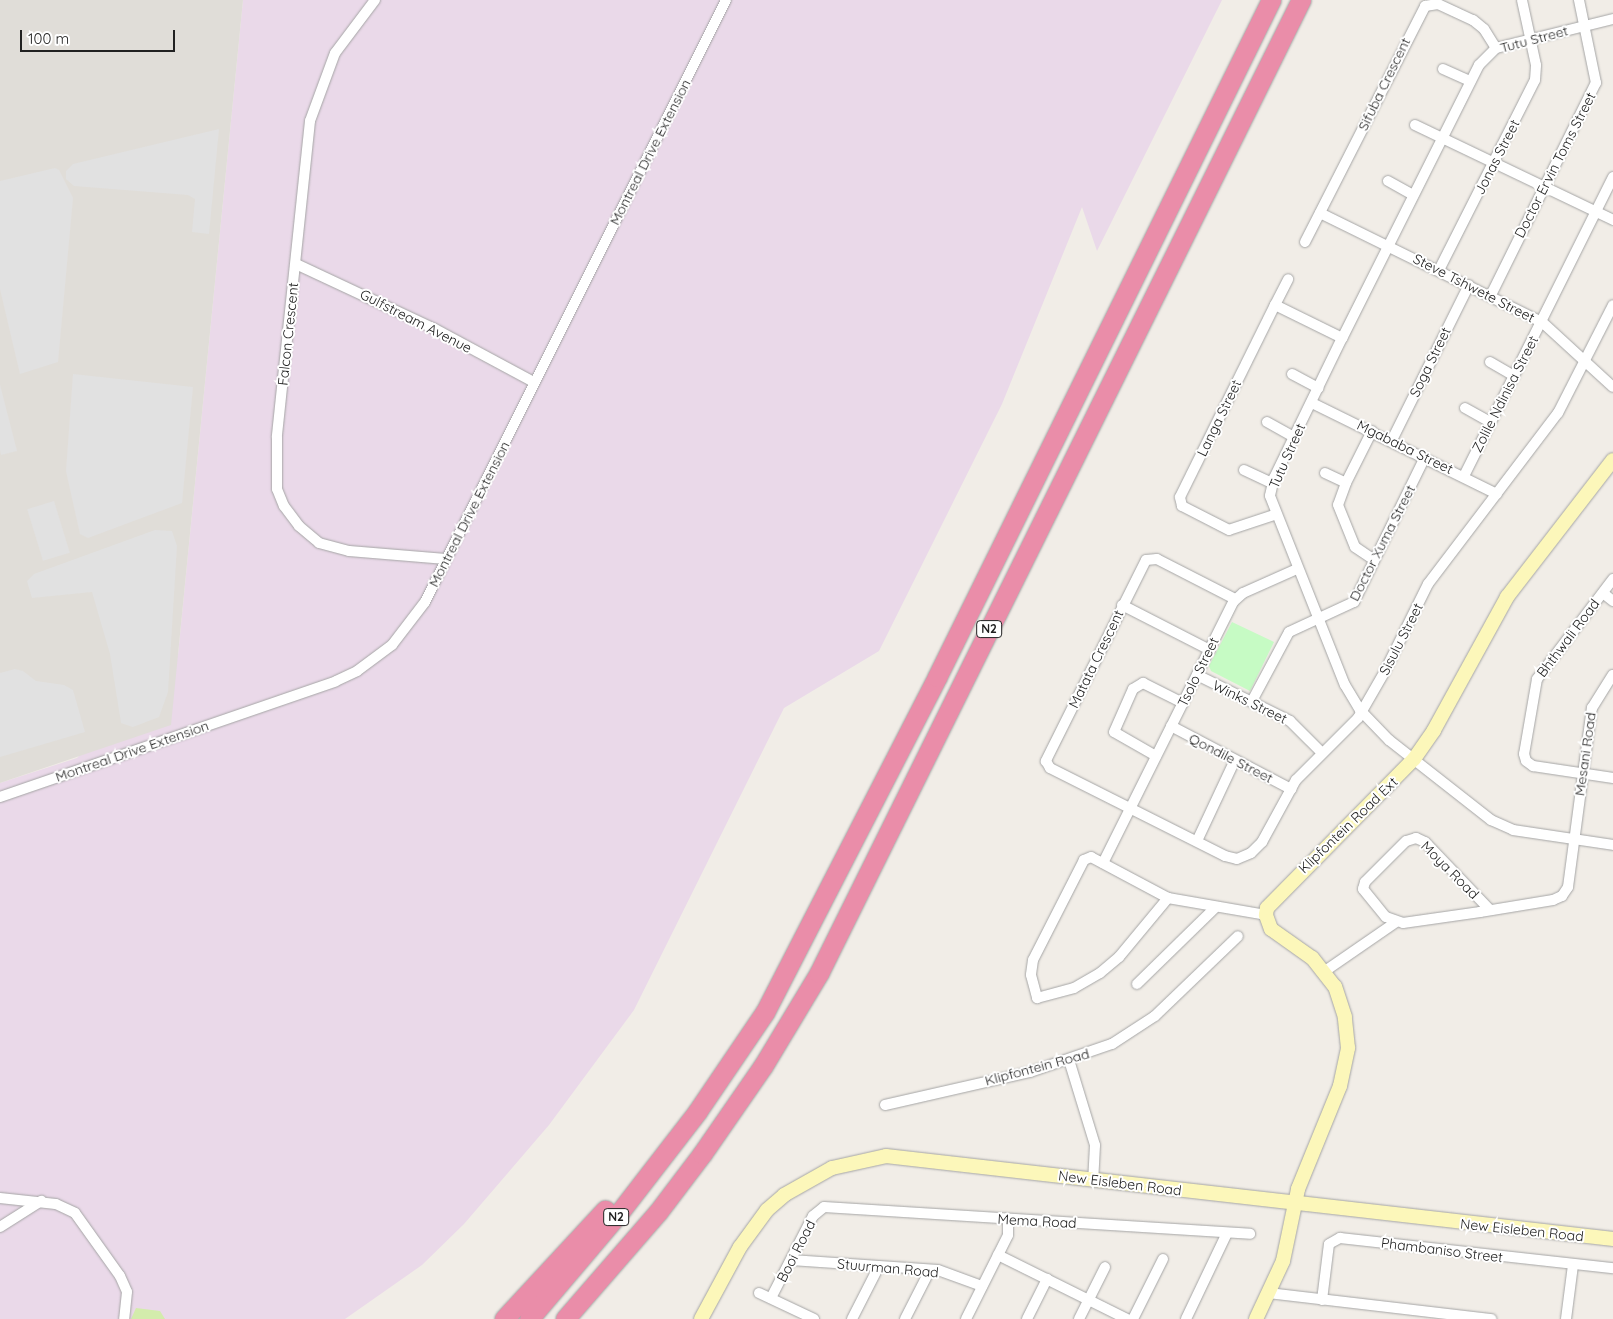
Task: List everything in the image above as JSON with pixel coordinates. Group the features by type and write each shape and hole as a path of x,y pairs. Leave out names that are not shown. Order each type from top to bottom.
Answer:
{"highway":[{"name":"N2","path":"530,1319 619,1213 697,1112 765,1012 811,925 1270,0"},
{"name":"N2","path":"565,1319 638,1234 732,1112 819,973 1302,0"},
{"path":"504,1319 569,1252 673,1127 697,1112"},
{"path":"579,1319 638,1234"}],"street":[{"name":"Falcon Crescent","path":"375,0 338,48 318,95 308,136 275,469 284,506 307,534 333,548 446,559"},
{"name":"Montreal Drive Extension","path":"0,797 357,671 392,645 408,627 446,559 726,0"},
{"name":"Jonas Street","path":"1439,270 1496,161 1534,80 1531,39 1522,0"},
{"name":"Doctor Ervin Toms Street","path":"1490,295 1596,83 1578,0"},
{"name":"Sifuba Crescent","path":"1305,242 1425,6 1438,4 1473,20 1484,29 1496,48"},
{"name":"Tutu Street","path":"1613,19 1496,48 1480,65 1442,135 1389,246 1342,338 1272,483 1270,496 1274,515 1345,685 1360,710 1414,760 1497,824 1512,830 1613,845"},
{"path":"1443,69 1470,82"},
{"path":"1415,125 1442,135 1613,220"},
{"name":"Zolile Ndinisa Street","path":"1464,476 1613,177"},
{"path":"1388,181 1413,195"},
{"name":"Steve Tshwete Street","path":"1320,212 1542,322 1613,387"},
{"name":"Gulfstream Avenue","path":"296,264 435,329 534,382"},
{"name":"Langa Street","path":"1274,515 1229,530 1182,506 1180,500 1288,279"},
{"name":"Soga Street","path":"1392,440 1469,285"},
{"path":"1275,305 1342,338"},
{"name":"Sisulu Street","path":"1131,808 1230,858 1251,854 1267,835 1291,789 1322,753 1354,723 1360,710 1385,671 1428,584 1558,413 1613,305"},
{"path":"1490,362 1514,376"},
{"path":"1292,374 1318,388"},
{"name":"Mgababa Street","path":"1312,403 1392,440 1497,494"},
{"path":"1465,408 1490,422"},
{"path":"1267,422 1294,437"},
{"path":"1372,431 1346,483 1339,500 1339,511 1355,547 1374,560"},
{"name":"Doctor Xuma Street","path":"1252,701 1285,636 1351,604 1425,457"},
{"name":"Klipfontein Road Ext","path":"1266,915 1272,900 1414,760 1434,730 1507,598 1613,460"},
{"path":"1244,470 1272,483"},
{"path":"1325,473 1346,483"},
{"name":"Matata Crescent","path":"1131,808 1050,768 1046,761 1122,605 1144,562 1151,558 1235,600"},
{"path":"1235,600 1243,593 1297,569"},
{"name":"Bhthwali Road","path":"1583,774 1529,764 1525,757 1525,746 1537,679 1613,579"},
{"path":"1603,593 1613,601"},
{"name":"Tsolo Street","path":"1103,863 1235,600"},
{"path":"1122,605 1210,650"},
{"name":"Winks Street","path":"1197,675 1290,721 1322,753"},
{"name":"Mesani Road","path":"1572,840 1592,708 1613,675"},
{"path":"1156,756 1114,732 1133,689 1143,683 1183,703"},
{"name":"Qondile Street","path":"1171,726 1291,789"},
{"path":"1196,842 1236,760"},
{"path":"1583,774 1613,778"},
{"name":"Moya Road","path":"1490,910 1425,842 1416,838 1406,841 1365,882 1363,888 1386,917 1396,922 1490,910 1562,896 1568,887 1572,840"},
{"path":"1168,898 1119,957 1100,973 1074,988 1038,998 1031,968 1057,909 1084,860 1091,857 1168,898 1266,915 1271,930 1325,971 1341,1002 1348,1031 1348,1048 1340,1086 1295,1203 1283,1261 1256,1319"},
{"path":"1137,984 1216,907"},
{"path":"1325,971 1396,922"},
{"name":"Klipfontein Road","path":"886,1105 1069,1060 1112,1044 1155,1016 1238,936"},
{"path":"1069,1060 1095,1145 1093,1180"},
{"name":"New Eisleben Road","path":"701,1319 740,1247 767,1210 795,1186 832,1168 892,1156 1613,1239"},
{"path":"0,1198 40,1201 66,1208 84,1222 124,1284 127,1301 124,1319"},
{"path":"0,1227 40,1201"},
{"name":"Mema Road","path":"824,1207 1250,1234"},
{"name":"Booi Road","path":"771,1298 813,1216 824,1207"},
{"path":"966,1319 1008,1235 1008,1219"},
{"path":"1186,1319 1227,1233"},
{"name":"Phambaniso Street","path":"1322,1300 1329,1244 1340,1238 1613,1268"},
{"path":"998,1255 1127,1319"},
{"path":"1133,1319 1163,1259"},
{"name":"Stuurman Road","path":"791,1260 938,1270 982,1286"},
{"path":"1566,1319 1572,1265"},
{"path":"852,1319 879,1266"},
{"path":"1079,1319 1105,1267"},
{"path":"905,1319 930,1270"},
{"path":"1027,1319 1047,1279"},
{"path":"759,1293 814,1319"},
{"path":"1269,1293 1491,1319"}],"shaded area":[{"path":"0,0 243,0 171,725 0,783"},
{"path":"243,0 1222,0 1097,251 1082,207 1002,404 879,651 784,708 634,1010 549,1125 464,1224 422,1265 345,1319 0,1319 0,783 77,758 178,655"},
{"path":"219,129 209,234 192,232 195,199 188,195 74,186 66,179 66,171 73,164"},
{"path":"55,168 59,170 73,198 58,362 20,374 0,289 0,181"},
{"path":"73,374 193,387 182,503 88,538 80,534 66,471"},
{"path":"0,385 17,451 1,455 0,450"},
{"path":"54,501 70,553 43,561 27,509"},
{"path":"155,530 172,531 177,546 168,692 159,717 133,727 121,723 110,654 92,592 32,598 27,581 34,574"},
{"path":"15,669 23,671 36,681 64,685 73,690 85,732 0,757 0,673"}],"green space":[{"path":"1232,622 1274,642 1250,691 1211,671 1209,666"},
{"path":"136,1308 160,1311 165,1319 131,1319"}]}
